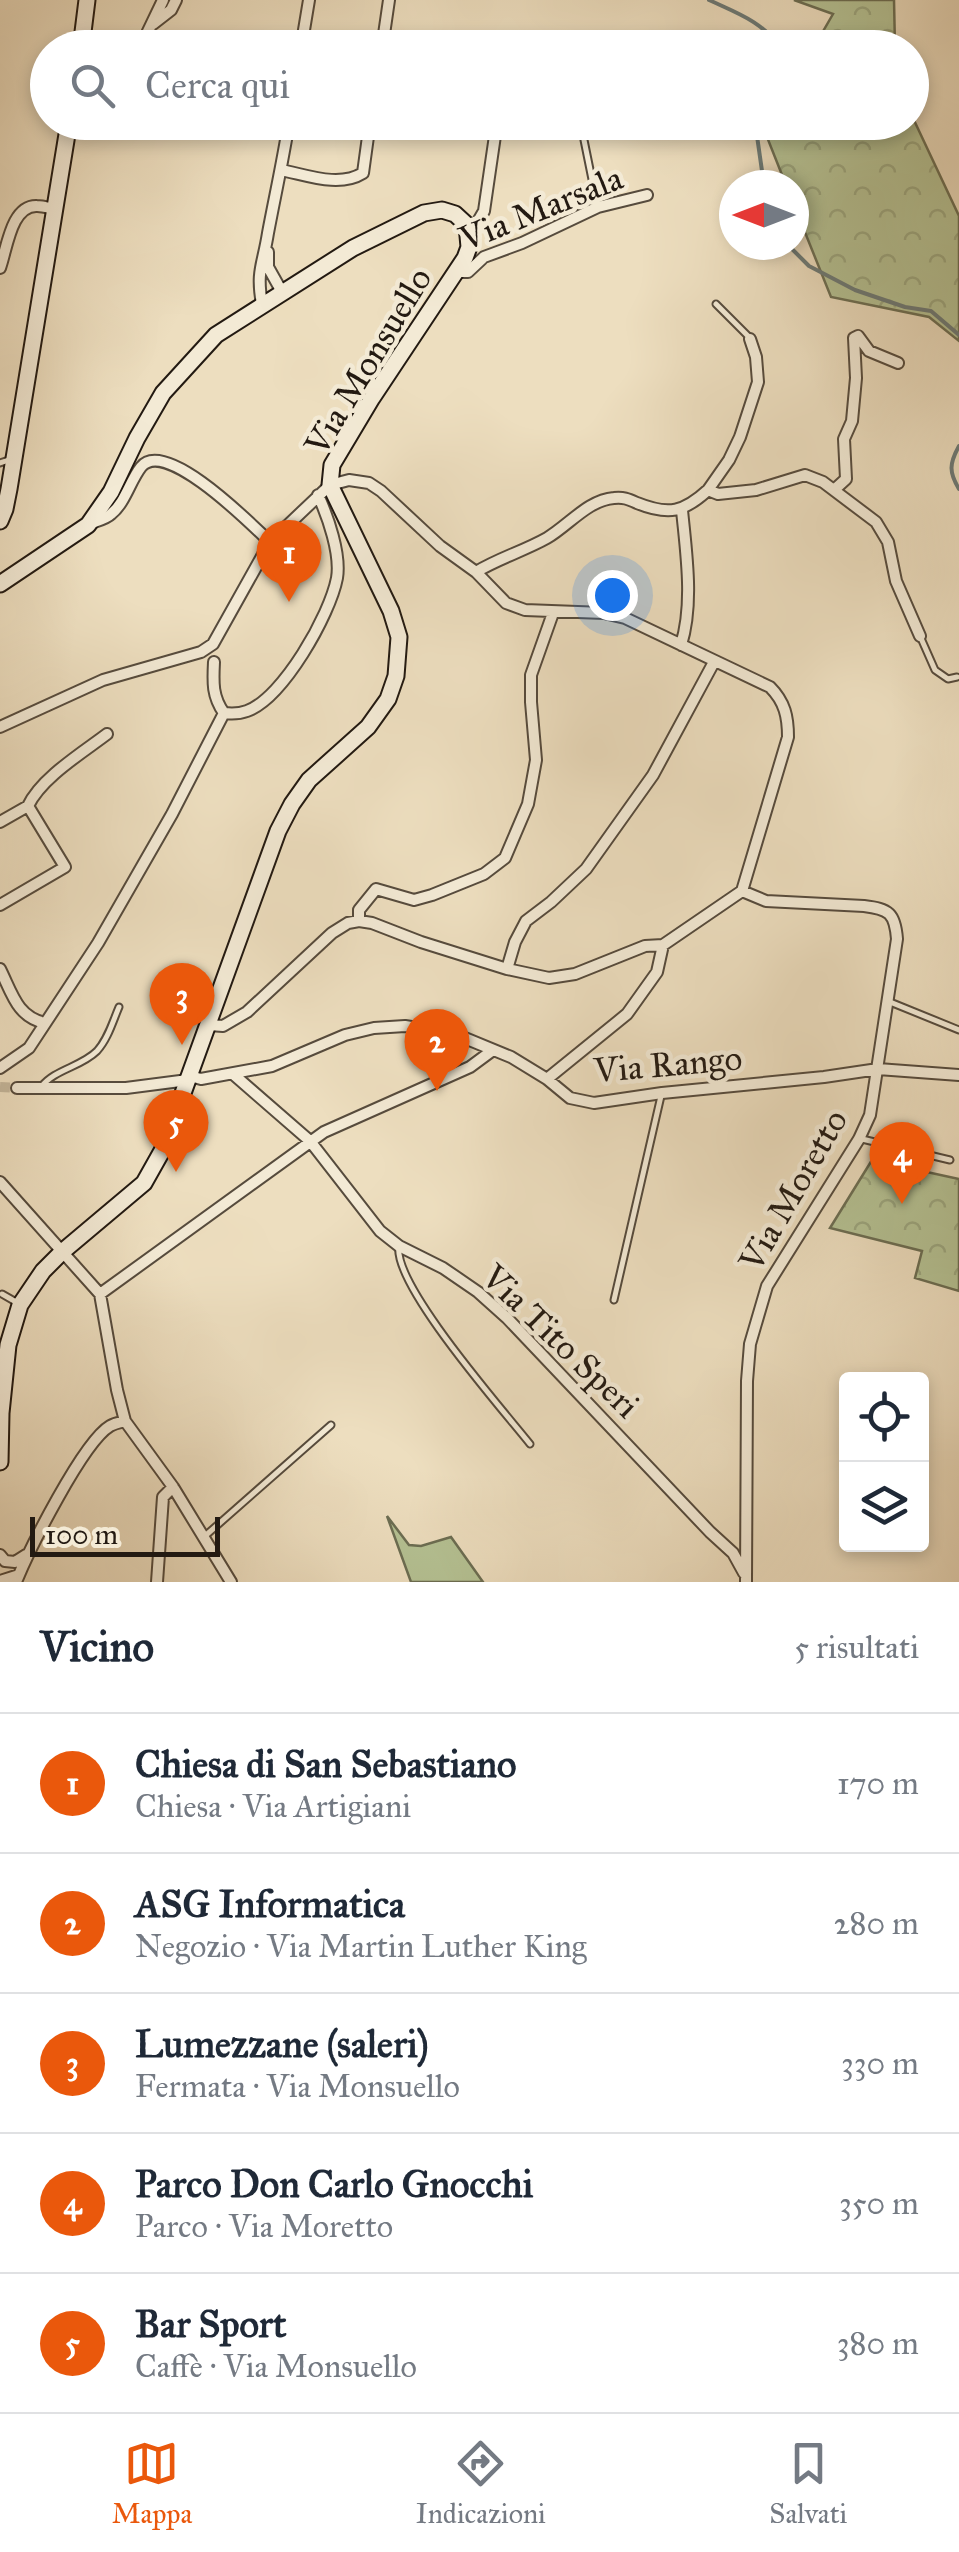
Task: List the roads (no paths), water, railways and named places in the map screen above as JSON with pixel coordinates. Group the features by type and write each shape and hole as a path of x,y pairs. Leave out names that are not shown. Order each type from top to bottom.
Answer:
{"main road":[{"path":"83,30 87,0"},
{"path":"0,522 6,509 7,460 65,140"},
{"name":"Via Monsuello","path":"0,584 88,525 112,492 163,393 216,336 354,248 424,214 442,210 455,214 468,226 465,258 372,398 332,465 324,490 391,611 399,637 396,676 388,699 368,727 309,780 292,804 272,848 162,1151 144,1183 62,1252 20,1305 8,1345 2,1387 0,1462"}],"street":[{"path":"152,0 152,25"},
{"path":"149,30 163,0"},
{"path":"152,25 172,10 176,0"},
{"path":"304,30 309,0"},
{"path":"385,30 389,0"},
{"path":"262,304 260,262 286,140"},
{"path":"281,170 344,182 356,178 362,173 367,140"},
{"name":"Via Monsuello","path":"470,235 484,211 494,140"},
{"name":"Via Marsala","path":"455,272 468,272 484,257 598,207 647,195"},
{"path":"0,268 16,216 28,207 54,209"},
{"path":"267,242 268,267 282,292"},
{"path":"834,490 846,480 844,439 852,421 854,338 858,336 869,351 898,364"},
{"path":"476,572 548,537 605,498 622,497 664,510 682,510 694,503 729,460 740,437 758,382 750,340"},
{"path":"88,525 112,514 143,464 152,460 188,472 214,491 267,546"},
{"path":"708,490 718,494 756,490 804,475 823,482 876,522 888,542 896,581 920,636"},
{"path":"1,727 103,680 201,652 213,644 267,546 324,490 350,480 369,483 440,546 476,572 506,603 525,610 604,613 626,618 770,687 780,697 788,737 742,891 663,946 645,946 575,974 550,978 508,969 359,921 332,933 246,1012 223,1026 209,1025"},
{"path":"224,712 246,712 276,690 312,640 327,610 338,574 324,490"},
{"path":"681,644 686,629 687,595 682,510"},
{"path":"359,921 359,910 376,889 414,900 432,896 484,874 505,858 528,804 536,760 532,675 554,612"},
{"path":"214,662 213,690 224,712"},
{"path":"508,969 526,921 586,869 653,775 714,662"},
{"path":"0,1068 29,1048 107,927 172,814 224,712"},
{"path":"28,806 44,784 106,734"},
{"path":"0,822 28,806"},
{"path":"0,904 64,866 28,806"},
{"path":"742,891 766,901 864,906 890,913 896,923 896,939 878,1069"},
{"path":"547,1079 627,1014 657,972 663,946"},
{"path":"0,969 23,1014 45,1023"},
{"name":"Via Rango","path":"16,1088 126,1088 234,1074 272,1066 345,1035 405,1026 455,1034 512,1057 570,1098 594,1104 878,1069 959,1075"},
{"path":"100,1294 324,1132 470,1067 493,1050"},
{"name":"Via Moretto","path":"747,1581 747,1381 754,1330 767,1286 859,1139 870,1115 878,1069"},
{"name":"Via Tito Speri","path":"234,1074 310,1141 380,1232 444,1268 507,1318 732,1553 747,1581"},
{"path":"0,1182 100,1294 126,1421 205,1536 231,1582"},
{"path":"0,1581 18,1578 80,1461 105,1430 126,1421"},
{"path":"157,1582 163,1496 173,1487"},
{"path":"0,1555 15,1562 27,1555"}],"lane":[{"path":"584,140 598,207"},
{"path":"0,219 13,226"},
{"path":"716,304 750,340"},
{"path":"920,636 936,670 948,678 957,677"},
{"path":"887,1001 959,1030"},
{"path":"40,1088 48,1078 96,1053 119,1006"},
{"path":"614,1300 662,1093"},
{"path":"859,1139 950,1160"},
{"path":"399,1246 402,1270 414,1290 530,1444"},
{"path":"2,1293 20,1305"},
{"path":"205,1536 332,1424"}],"waterway":[{"path":"709,0 763,30"},
{"path":"758,140 762,170"},
{"path":"803,260 855,290 905,307 931,311 959,335"},
{"path":"959,446 952,468 959,489"}],"tunnel":[{"path":"0,1087 17,1088"}],"place":[{"name":"Chiesa di San Sebastiano","path":"289,602"},
{"name":"Lumezzane (saleri)","path":"182,1045"},
{"name":"ASG Informatica","path":"437,1091"},
{"name":"Bar Sport","path":"176,1172"},
{"name":"Parco Don Carlo Gnocchi","path":"902,1204"}]}
